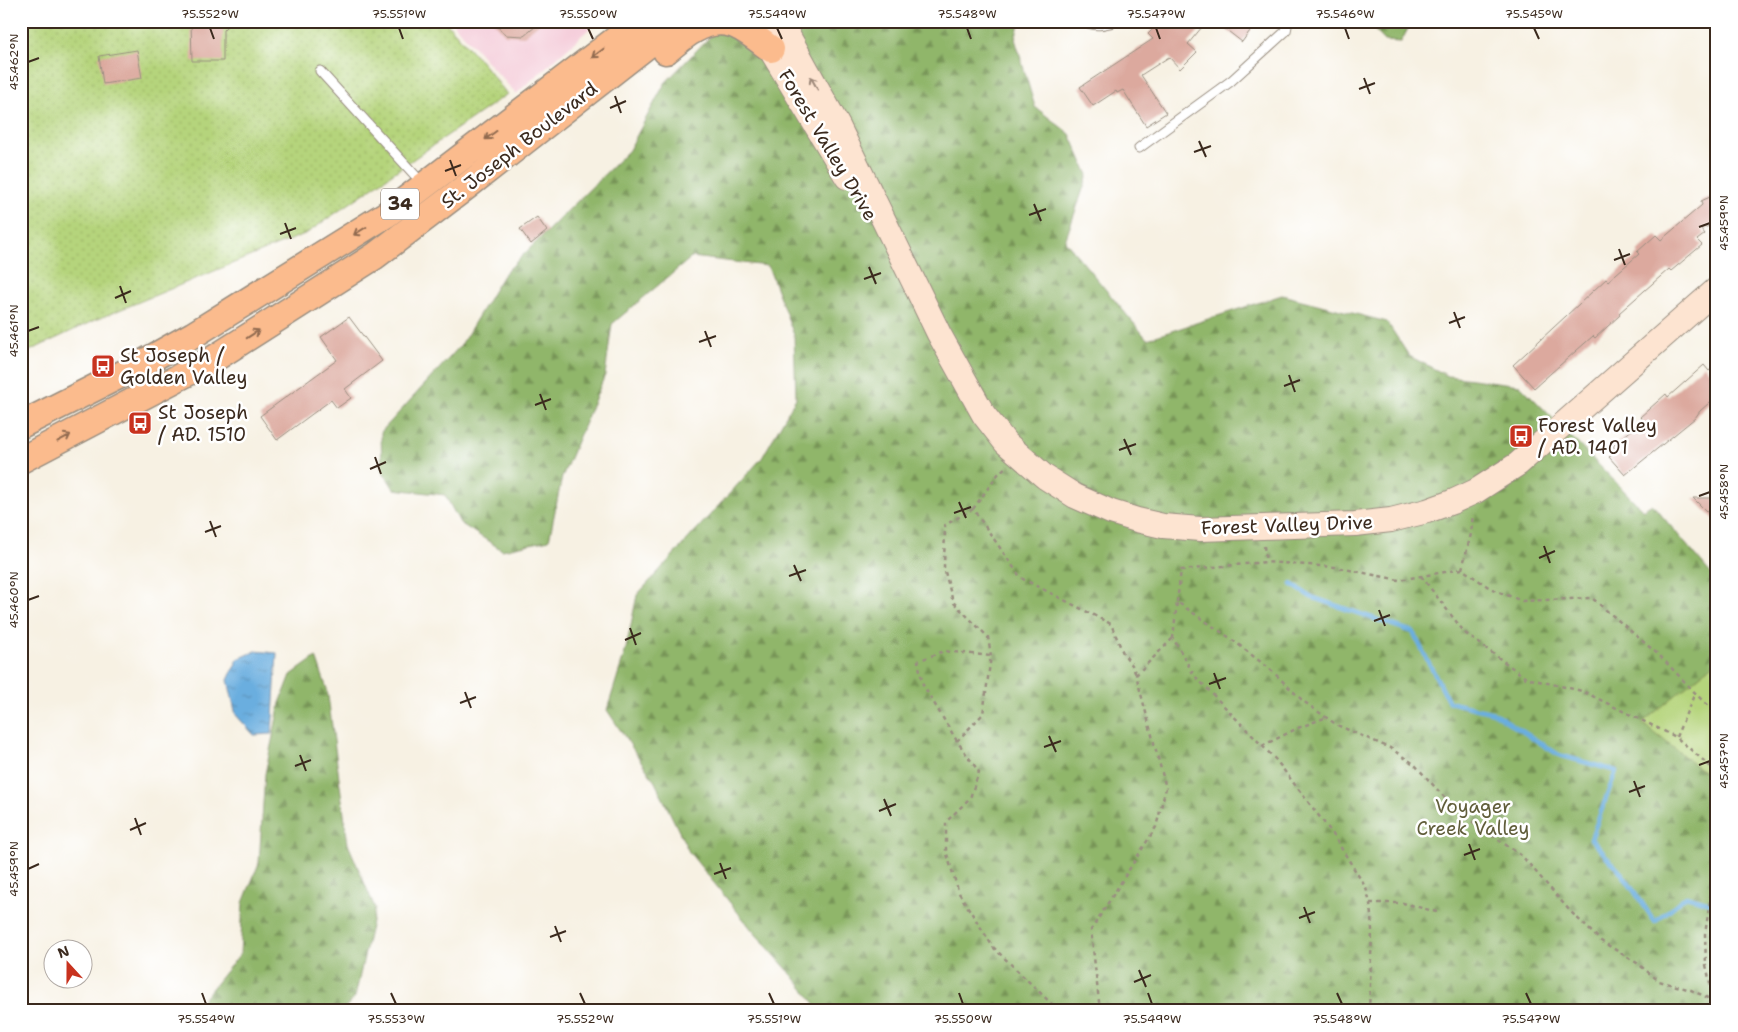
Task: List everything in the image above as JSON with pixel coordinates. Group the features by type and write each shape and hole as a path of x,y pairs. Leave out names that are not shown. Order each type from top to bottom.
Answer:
{"main road":[{"name":"St. Joseph Boulevard","path":"21,460 202,348 375,256 678,21"},
{"path":"375,256 377,257 410,244 694,29 724,21 732,23 750,33 771,49"},
{"name":"St. Joseph Boulevard","path":"21,425 136,367 202,348 425,186 636,24"}],"street":[{"name":"Forest Valley Drive","path":"753,21 866,210 905,266"},
{"name":"Forest Valley Drive","path":"780,21 838,126 905,266 974,401 995,430 1045,477 1075,496 1111,512 1163,526 1200,529 1355,524 1382,521 1427,510 1476,491 1518,464 1717,289"}],"lane":[{"path":"1083,21 1094,26 1116,21"},
{"path":"1139,148 1230,81 1286,31 1288,21"},
{"path":"320,71 425,186"}],"path":[{"path":"958,741 983,714 991,656 988,637 953,602 944,568 945,525 973,509 999,473 1020,455"},
{"path":"1462,569 1471,534 1476,491"},
{"path":"973,509 1000,545 1021,578 1111,624 1123,653 1132,665 1136,675 1166,788 1156,827 1091,930 1100,1011"},
{"path":"1369,1011 1372,930 1370,903 1366,888 1332,833 1276,760 1194,675 1173,638 1181,570 1266,562 1335,568 1399,580 1462,569 1490,588 1522,601 1592,598 1660,656 1695,693 1717,712"},
{"path":"1421,576 1465,633 1526,678 1582,691 1676,737 1717,772"},
{"path":"1177,602 1230,638 1271,670 1303,701 1337,725 1390,748 1414,764 1457,811 1522,856 1570,912 1601,941 1637,963 1659,981 1691,990 1716,1001"},
{"path":"1136,675 1173,638"},
{"path":"991,656 944,651 918,661 923,685 979,772 970,798 946,822 946,851 960,894 993,948 1060,1011"},
{"path":"1676,737 1695,693"},
{"path":"1262,746 1298,728 1327,718"},
{"path":"1716,1001 1706,965 1705,934 1717,856"},
{"path":"1370,903 1403,903 1437,912"}],"shaded area":[{"path":"451,21 598,21 516,94"}],"green space":[{"path":"21,21 445,21 507,94 307,233 95,320 21,355"},
{"name":"Voyager Creek Valley","path":"725,21 1020,21 1015,39 1035,107 1070,134 1088,175 1065,241 1147,339 1282,295 1387,322 1409,356 1448,376 1520,385 1643,510 1652,504 1717,581 1717,1011 821,1011 689,852 655,782 607,710 626,649 637,595 762,458 796,398 794,335 768,266 692,257 612,324 605,375 562,477 549,540 502,550 460,523 445,495 394,489 382,470 381,432 461,345 503,275 629,150 665,83"},
{"path":"1366,21 1412,21 1401,42 1385,41"},
{"path":"316,657 327,689 348,844 375,908 355,997 342,1011 185,1011 200,1003 240,954 243,903 259,863 265,774 280,703 291,675"},
{"path":"1717,661 1717,782 1642,723"}],"water":[{"path":"256,651 277,653 272,734 254,735 236,715 228,680 238,659"}],"building":[{"path":"191,21 232,21 223,30 223,61 192,61"},
{"path":"493,21 542,21 524,36 505,35"},
{"path":"1161,21 1207,21 1188,44 1197,52 1180,69 1169,57 1141,75 1166,113 1146,126 1123,90 1117,93 1116,91 1093,106 1080,87 1153,39 1148,34"},
{"path":"1215,21 1257,21 1242,42"},
{"path":"137,50 142,78 103,84 99,56"},
{"path":"1717,194 1717,223 1701,229 1705,234 1697,240 1702,245 1671,271 1669,269 1619,313 1620,315 1595,338 1593,336 1534,388 1513,365 1606,279 1608,281 1639,254 1637,252 1656,235 1661,240 1702,205 1701,201"},
{"path":"537,217 547,231 531,244 520,229"},
{"path":"349,317 382,361 345,389 351,398 337,408 331,400 277,440 260,416 337,360 321,337"},
{"path":"1717,364 1717,396 1695,418 1625,475 1609,457 1617,451 1613,446 1643,420 1640,417 1666,394 1668,397 1704,365 1709,371"},
{"path":"1693,498 1717,498 1717,522"}],"waterway":[{"path":"1291,584 1311,597 1413,632 1449,702 1494,713 1559,755 1616,771 1591,839 1623,875 1655,922 1686,896 1717,905"}],"place":[{"name":"St Joseph / Golden Valley","path":"103,366"},
{"name":"St Joseph / AD. 1510","path":"140,423"},
{"name":"Forest Valley / AD. 1401","path":"1521,436"}]}
